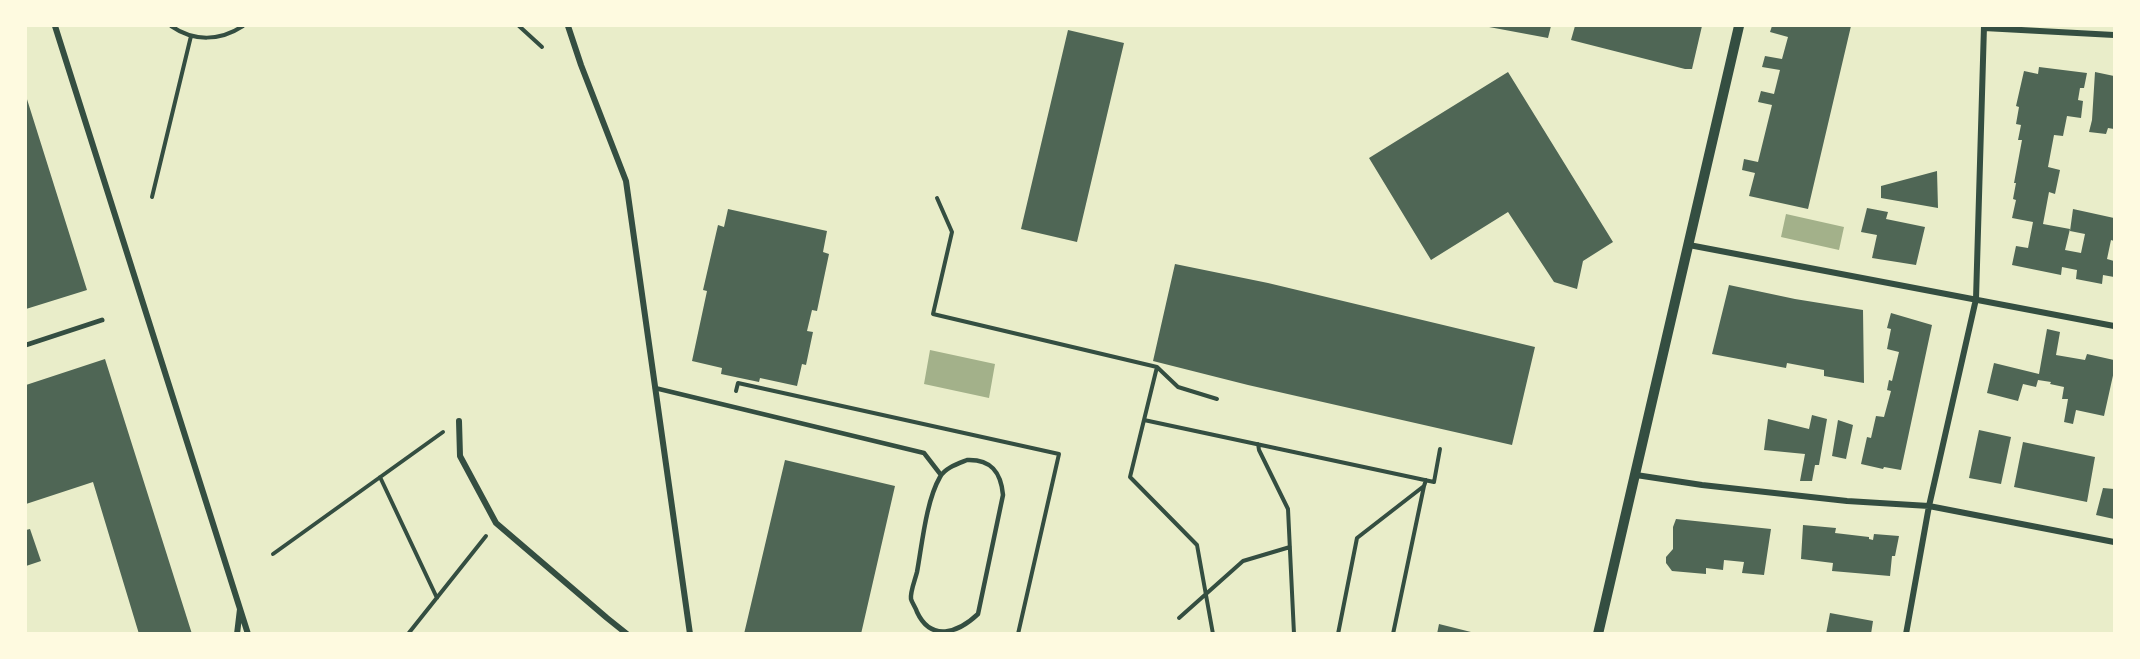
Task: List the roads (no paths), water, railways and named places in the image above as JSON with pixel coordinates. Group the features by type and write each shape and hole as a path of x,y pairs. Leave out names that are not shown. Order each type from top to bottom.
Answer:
{"street":[{"path":"55,26 249,633"},
{"path":"568,26 626,181 690,633"},
{"path":"1598,633 1739,26"},
{"path":"1906,633 1929,506 1976,299 1984,27 2115,34"},
{"path":"1689,245 2115,326"},
{"path":"26,345 102,320"},
{"path":"459,421 460,456 496,523 627,633"},
{"path":"1636,475 1702,485 1847,501 1929,506 2115,542"},
{"path":"237,633 240,605"}],"lane":[{"path":"655,388 924,453 941,475"},
{"path":"967,460 979,460 992,467 1002,481 1004,495 978,614 950,632 936,631 928,626 911,599 933,494 941,475 951,467 967,460"}]}
